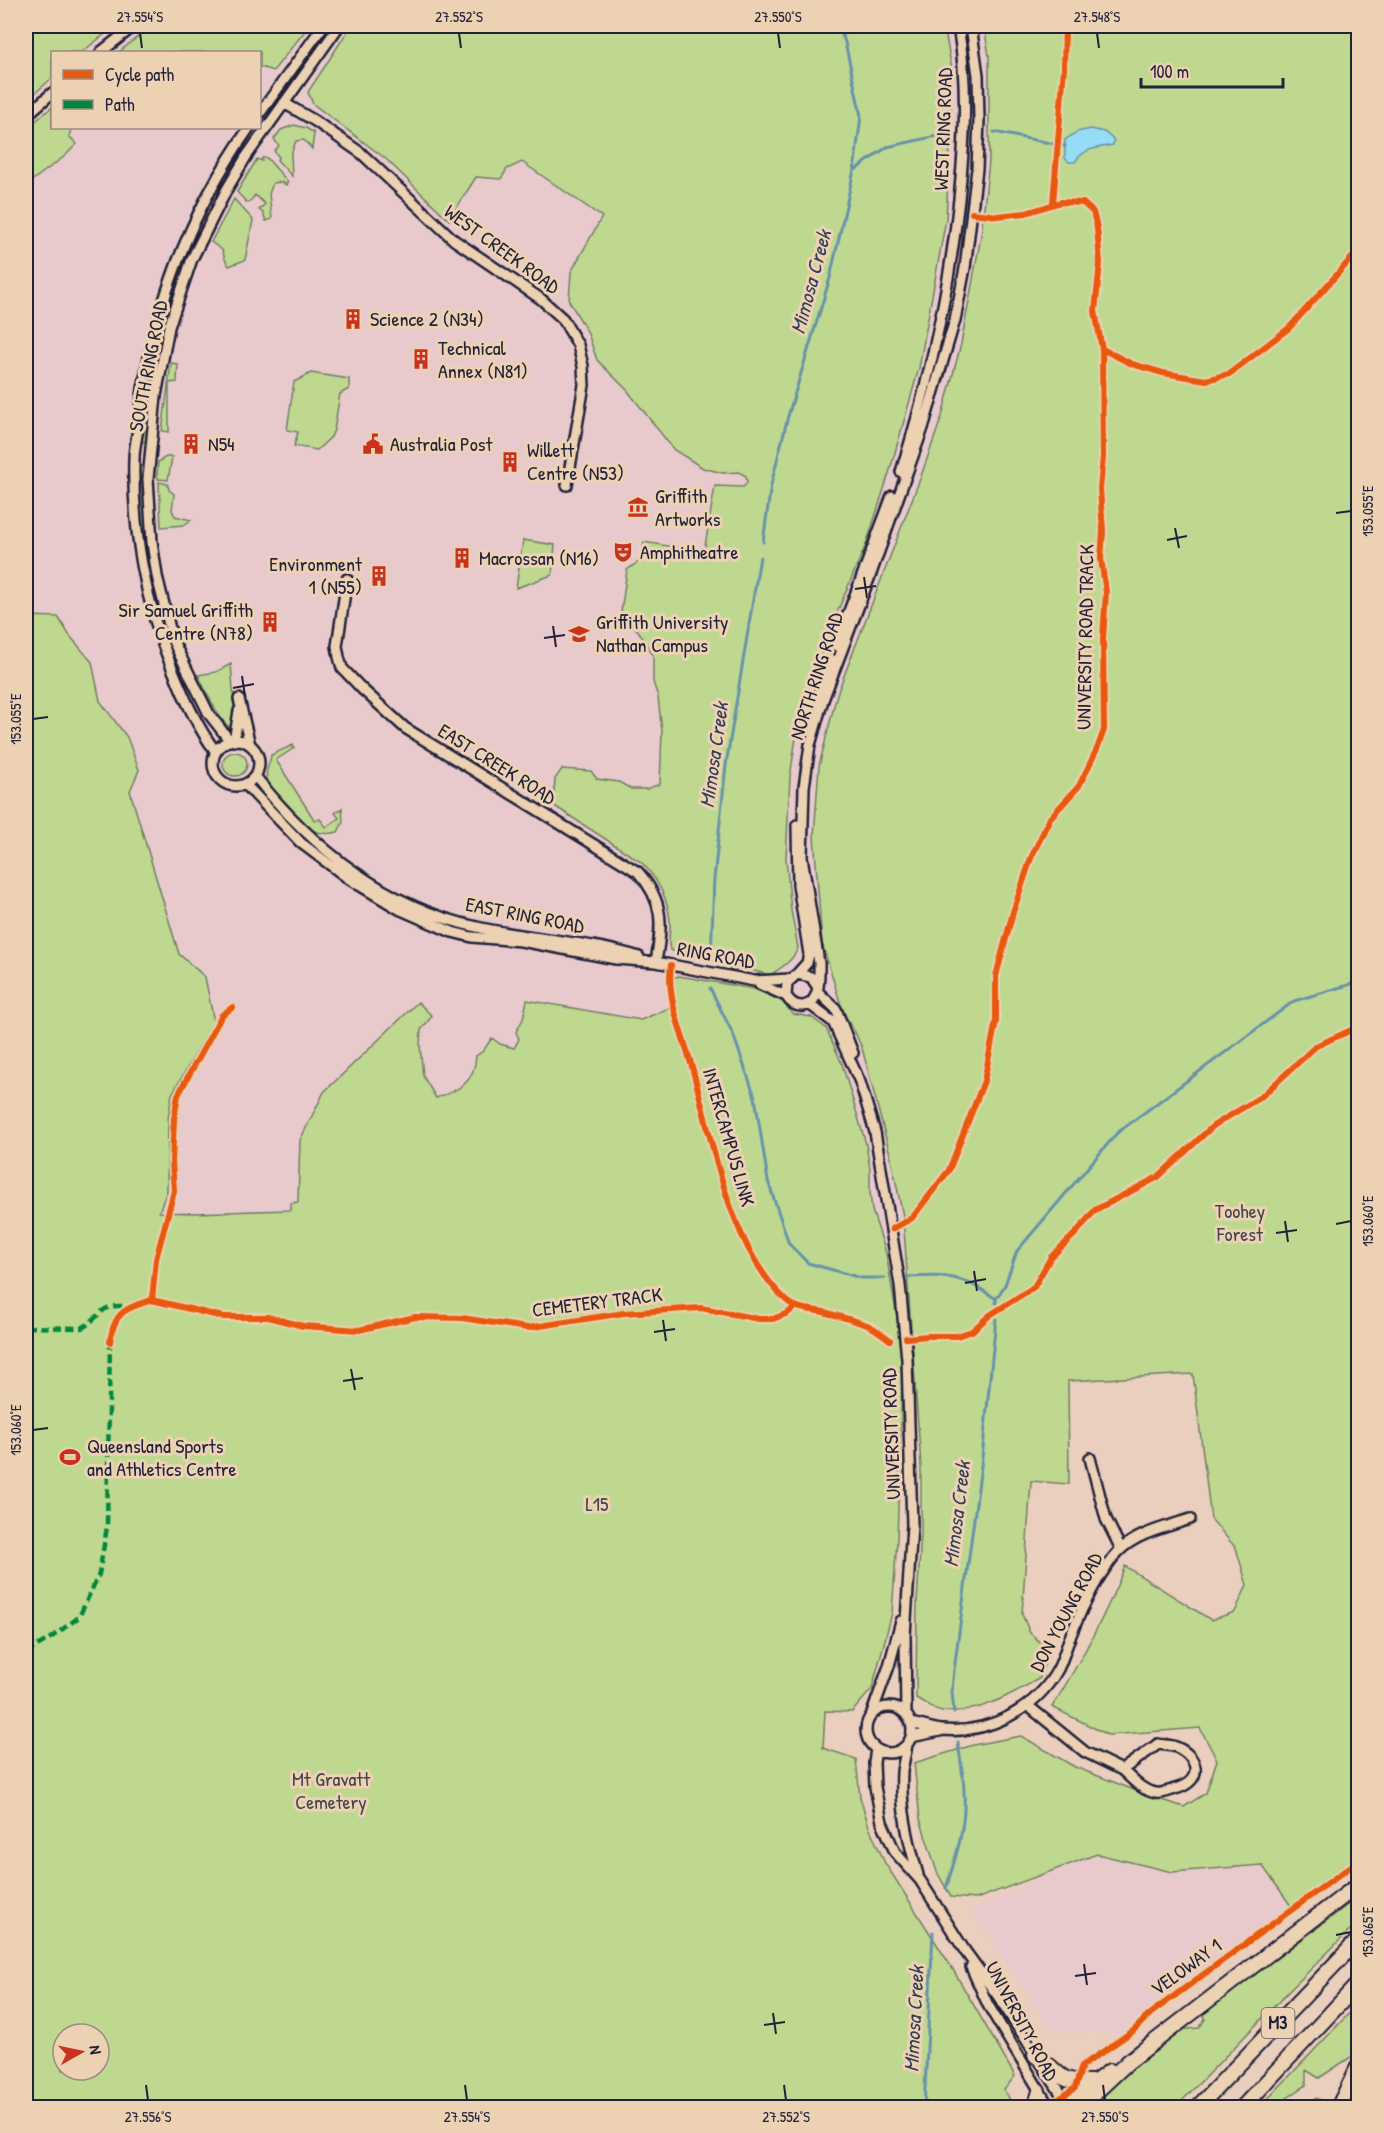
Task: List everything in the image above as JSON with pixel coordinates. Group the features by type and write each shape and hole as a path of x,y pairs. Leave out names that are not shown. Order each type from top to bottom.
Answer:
{"highway":[{"path":"1069,2106 1359,1884"},
{"name":"M3","path":"1197,2108 1359,1940"},
{"name":"M3","path":"1242,2108 1359,1984"},
{"path":"1035,2055 1062,2078 1069,2081 1093,2082"},
{"path":"1069,2106 1104,2073 1128,2062"},
{"path":"1338,2108 1359,2067"}],"main road":[{"path":"1034,2108 1039,2091"}],"street":[{"path":"102,51 134,26"},
{"path":"261,112 323,26"},
{"name":"SOUTH RING ROAD","path":"232,741 209,714 194,685 173,641 163,604 152,542 147,479 156,396 170,327 192,259 227,189 246,157 339,26"},
{"name":"WEST RING ROAD","path":"958,26 964,67 966,115 958,210 972,213 979,120 978,75 971,26"},
{"path":"26,116 51,94"},
{"name":"WEST CREEK ROAD","path":"284,103 361,153 454,240 541,299 563,319 578,345 583,366 584,385 567,485"},
{"name":"SOUTH RING ROAD","path":"216,752 196,720 180,687 162,645 149,604 140,552 134,456 146,370 165,293 183,244 210,190 222,167 248,129"},
{"name":"NORTH RING ROAD","path":"793,977 807,963 809,954 798,885 796,839 799,787 806,741 820,687 901,472 922,403 936,345 958,210"},
{"name":"NORTH RING ROAD","path":"817,988 819,963 802,857 804,787 810,745 823,700 907,474 947,347 955,320 965,268 972,213"},
{"name":"EAST CREEK ROAD","path":"347,579 337,646 342,668 405,728 638,872 647,882 659,908 661,923 656,962"},
{"path":"232,741 239,717 239,699 250,745 258,757 259,764 255,776 245,784 228,785 219,779 213,766 216,752 224,744 232,741 250,745"},
{"name":"EAST RING ROAD","path":"255,776 311,838 354,872 395,898 475,927 602,949 656,962"},
{"name":"EAST RING ROAD","path":"245,784 301,843 350,879 399,909 436,926 472,937 521,941 637,962"},
{"name":"RING ROAD","path":"637,962 656,962 754,981 793,977"},
{"path":"786,996 785,987 793,977 811,977 817,988 836,1009 859,1070 859,1078"},
{"path":"754,981 786,996 794,1004 804,1006 813,1000 817,988"},
{"name":"UNIVERSITY ROAD","path":"809,1004 833,1022 859,1078 874,1132 892,1229 906,1338 912,1525 906,1598 906,1713"},
{"path":"1090,1458 1106,1520 1121,1549"},
{"name":"DON YOUNG ROAD","path":"911,1723 942,1730 974,1729 1002,1721 1027,1705 1046,1689 1059,1668 1073,1628 1107,1565 1121,1549 1146,1534 1190,1519"},
{"name":"UNIVERSITY ROAD","path":"872,1715 894,1648 906,1598"},
{"path":"1027,1705 1085,1752 1122,1770 1141,1788 1158,1794 1183,1787 1193,1781 1196,1775 1195,1767 1185,1753 1174,1746 1158,1744 1122,1770"},
{"path":"892,1707 906,1713 911,1723 909,1740 890,1753 876,1749 871,1744 866,1731 872,1715 878,1710 892,1707"},
{"name":"DON YOUNG ROAD","path":"909,1740 942,1730"},
{"name":"UNIVERSITY ROAD","path":"909,1740 902,1773 905,1812 911,1848 920,1880"},
{"name":"UNIVERSITY ROAD","path":"876,1749 875,1787 882,1822 896,1852 920,1880 964,1951 998,1996 1069,2106"},
{"name":"UNIVERSITY ROAD","path":"964,1951 988,2005 1050,2108"}],"shaded area":[{"name":"Griffith University Nathan Campus","path":"26,26 1125,26 930,1344 26,1341"},
{"path":"1093,1852 1262,1865 1291,1906 1121,2033 1052,2030 971,1911"}],"green space":[{"path":"26,26 115,26 83,51 51,51 51,79 26,101"},
{"path":"151,26 309,26 273,71 261,67 261,51 120,51"},
{"path":"351,26 944,26 951,64 951,126 946,219 919,368 867,542 833,622 801,711 790,777 786,859 791,910 798,948 790,960 770,975 670,950 670,921 667,904 661,889 647,868 553,805 555,779 562,769 591,771 597,779 619,782 631,789 647,789 660,784 662,732 658,697 653,682 653,655 639,632 621,612 627,570 641,560 644,542 704,552 715,486 743,487 747,483 746,476 739,472 723,473 703,468 674,450 627,390 597,360 587,331 569,301 571,272 602,217 522,162 507,169 501,179 476,177 449,220 386,159 313,104 308,92"},
{"name":"Toohey Forest","path":"984,26 1358,26 1358,1858 1291,1906 1262,1865 1172,1872 1097,1854 976,1899 951,1897 937,1872 920,1819 914,1763 973,1745 1021,1736 1075,1767 1184,1807 1206,1793 1217,1760 1200,1728 1108,1735 1052,1707 1092,1638 1125,1566 1211,1620 1235,1612 1247,1585 1236,1548 1211,1519 1193,1374 1068,1381 1069,1484 1031,1481 1022,1614 1030,1633 1049,1650 1040,1678 993,1702 968,1710 942,1711 916,1698 921,1466 903,1216 890,1154 862,1048 843,1012 822,943 814,836 819,766 837,694 920,479 942,416 961,344 981,236 989,161 989,56"},
{"path":"51,108 51,129 72,129 69,136 77,144 65,156 26,185 26,129"},
{"path":"294,125 314,133 312,149 304,140 296,141 291,154 292,176 277,160 279,157 274,151 279,146 274,139 281,130"},
{"path":"262,158 267,158 288,182 286,185 281,182 273,183 269,194 272,219 266,221 259,210 265,204 255,195 250,202 246,202 237,192 257,159 262,161"},
{"path":"234,199 253,220 245,260 229,266 222,250 211,242"},
{"path":"176,277 180,280 163,339 151,400 146,441 143,442 141,441 143,420 154,358"},
{"path":"171,363 178,364 177,382 169,383 169,432 162,431"},
{"path":"311,373 349,379 349,389 340,394 331,437 317,450 294,446 298,432 287,430 294,382"},
{"path":"166,457 172,457 168,480 158,479 158,462"},
{"path":"145,466 146,502 174,650 169,653 151,590 145,555 140,467"},
{"path":"159,482 168,484 169,490 174,494 172,510 175,516 191,520 184,525 161,527"},
{"path":"523,540 555,545 552,575 516,588"},
{"path":"26,610 29,616 58,617 70,636 92,662 100,701 127,737 139,770 130,791 179,954 205,977 214,1022 172,1094 168,1119 167,1191 159,1212 291,1210 291,1203 298,1202 300,1140 324,1092 418,1002 432,1016 421,1030 420,1045 423,1076 436,1098 458,1089 469,1079 475,1066 476,1056 483,1051 492,1038 500,1044 514,1048 519,1039 516,1032 523,1019 527,1000 641,1020 676,1005 673,978 679,976 766,991 779,998 793,1014 811,1017 826,1028 842,1064 866,1144 872,1210 886,1253 903,1352 897,1540 892,1613 872,1689 852,1712 825,1711 823,1748 856,1759 860,1797 869,1827 885,1863 952,1968 1015,2076 1004,2090 1015,2108 26,2107"},
{"path":"231,664 235,715 232,729 217,712 198,675 216,672"},
{"path":"293,745 294,748 276,760 315,821 320,819 326,827 339,818 335,813 342,808 343,822 338,832 323,833 308,828 288,808 270,784 266,772 271,755"},
{"path":"235,752 244,755 247,764 244,773 235,776 226,773 223,764 226,755"},
{"path":"1358,1897 1358,1922 1176,2107 1094,2108 1099,2098 1116,2080 1177,2030 1199,2028 1205,2019 1203,2012 1217,2000 1227,1997 1231,1991 1264,1965 1276,1959"},
{"path":"1358,2004 1358,2048 1354,2055 1319,2078 1306,2070 1306,2085 1274,2107 1260,2107"},
{"path":"1317,2098 1329,2106 1302,2107"}],"water":[{"path":"1091,129 1104,132 1114,140 1113,145 1091,149 1075,162 1069,162 1065,158 1065,140 1077,132"}],"waterway":[{"name":"Mimosa Creek","path":"763,542 771,485 788,416 830,278 854,170 861,116 845,42 838,26"},
{"name":"Mimosa Creek","path":"994,132 1065,146"},
{"name":"Mimosa Creek","path":"855,170 887,147 946,134"},
{"name":"Mimosa Creek","path":"711,958 714,879 726,765 760,557"},
{"path":"996,1299 1005,1285 1017,1251 1117,1133 1294,1001 1358,982"},
{"name":"Mimosa Creek","path":"710,988 733,1034 755,1097 768,1181 789,1244 808,1263 861,1278 885,1278"},
{"name":"Mimosa Creek","path":"907,1277 954,1278 974,1285 996,1299 996,1303"},
{"name":"Mimosa Creek","path":"954,1713 953,1678 982,1458 996,1319"},
{"name":"Mimosa Creek","path":"946,1888 957,1853 963,1818 964,1787 958,1742"},
{"name":"Mimosa Creek","path":"924,2108 933,1932"}],"marked path":[{"path":"26,1327 82,1328 107,1308 130,1307"},
{"path":"26,1653 79,1617 99,1574 107,1527 110,1342"}],"cycle path":[{"path":"1053,203 1064,68 1065,26"},
{"name":"UNIVERSITY ROAD TRACK","path":"892,1229 912,1218 949,1170 984,1081 996,1021 996,976 1013,912 1031,858 1050,818 1079,786 1104,730 1103,638 1106,592 1101,559 1103,531 1100,489 1103,457 1102,349 1095,311 1100,263 1093,212 1083,203 1061,202 1026,213 998,216 972,213"},
{"path":"1102,349 1132,364 1163,373 1206,380 1229,374 1289,328 1358,251"},
{"name":"INTERCAMPUS LINK","path":"671,965 671,991 676,1017 692,1067 725,1191 750,1252 766,1278 790,1303 867,1325 890,1340"},
{"path":"110,1342 114,1324 122,1313 152,1300 156,1259 174,1191 172,1161 174,1119 178,1095 222,1015 233,1007"},
{"path":"906,1338 957,1336 972,1331 990,1315 1034,1287 1051,1257 1076,1233 1095,1210 1158,1177 1213,1126 1262,1096 1316,1046 1358,1027"},
{"name":"CEMETERY TRACK","path":"152,1300 223,1317 268,1317 303,1326 359,1330 415,1317 462,1318 527,1328 624,1313 701,1308 759,1319 773,1319 788,1313 795,1307"},
{"name":"VELOWAY 1","path":"1046,2108 1075,2088 1082,2066 1133,2031 1151,2013 1358,1861"}],"place":[{"name":"Science 2 (N34)","path":"353,319"},
{"name":"Technical Annex (N81)","path":"421,359"},
{"name":"N54","path":"191,444"},
{"name":"Australia Post","path":"373,444"},
{"name":"Willett Centre (N53)","path":"510,462"},
{"name":"Griffith Artworks","path":"638,507"},
{"name":"Amphitheatre","path":"623,552"},
{"name":"Macrossan (N16)","path":"462,558"},
{"name":"Environment 1 (N55)","path":"379,576"},
{"name":"Sir Samuel Griffith Centre (N78)","path":"270,622"},
{"name":"Griffith University Nathan Campus","path":"579,634"},
{"name":"Queensland Sports and Athletics Centre","path":"70,1457"}],"park label":[{"name":"L15","path":"597,1504"},
{"name":"Mt Gravatt Cemetery","path":"331,1790"}]}
